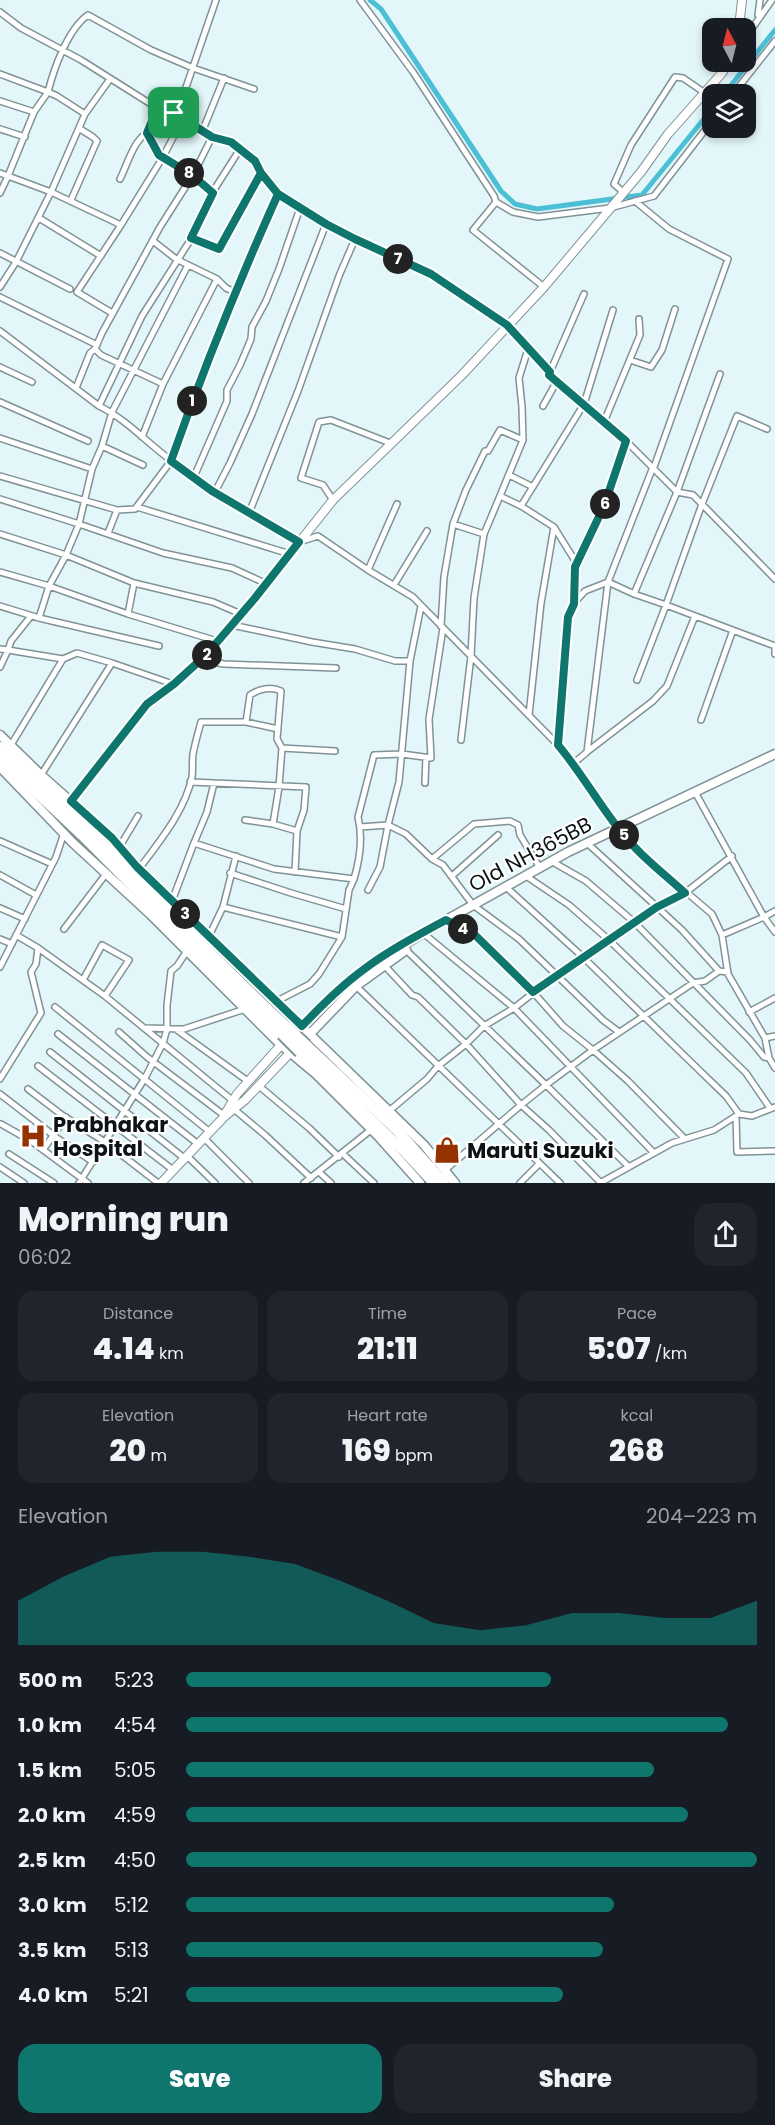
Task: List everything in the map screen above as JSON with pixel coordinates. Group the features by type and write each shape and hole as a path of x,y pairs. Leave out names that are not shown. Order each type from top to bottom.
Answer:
{"highway":[{"path":"6,746 90,830 102,850 203,946 283,1036 397,1130 444,1183"},
{"path":"0,758 90,830"},
{"path":"283,1036 302,1026"},
{"path":"299,1050 392,1139 434,1183"}],"main road":[{"path":"0,735 6,746 71,801 102,850 106,874 244,1009 299,1050 316,1074 372,1130 420,1183"},
{"name":"Old NH365BB","path":"299,1050 356,986 423,933 551,861 775,754"},
{"path":"0,767 73,843 102,850 120,846 139,869 424,1145 455,1183"},
{"name":"Old NH365BB","path":"302,1026 334,994 364,969 404,948"}],"street":[{"path":"174,113 183,96 216,0"},
{"path":"360,0 413,72 496,202 513,212 538,217 610,208 654,196 702,134"},
{"path":"740,18 742,0"},
{"path":"758,17 760,0"},
{"path":"756,20 772,0"},
{"path":"0,12 21,28 63,50 154,106 174,113 212,137 231,142 255,161 261,173 278,194 326,224 431,274 507,325 550,372 549,375 626,441 677,492 693,495 775,579"},
{"path":"0,193 34,112 48,92 63,50 79,21 88,15 151,50 193,68 254,89"},
{"path":"741,84 775,41"},
{"path":"0,74 57,96 85,114"},
{"path":"623,192 614,184 631,145 675,77 683,78 702,91"},
{"path":"202,132 224,78"},
{"path":"0,287 39,218 85,114 110,79"},
{"path":"71,801 147,704 201,660 267,584 333,500 462,375 544,286 641,172 668,134 702,96"},
{"path":"0,101 34,112"},
{"path":"120,179 138,142 147,133 154,116 154,106"},
{"path":"154,116 174,113"},
{"path":"112,313 77,292 163,158 182,120"},
{"path":"0,129 25,136"},
{"path":"71,200 97,141 80,129"},
{"path":"147,133 159,155 192,175 213,193"},
{"path":"76,388 90,353 96,347 112,313 212,137"},
{"path":"99,406 142,316 191,238 213,193 240,149"},
{"path":"0,173 71,200 121,225"},
{"path":"191,238 219,249 261,173"},
{"path":"0,476 117,510 132,511 137,507 171,461 235,292 278,194"},
{"path":"587,752 608,582 654,467 728,259 669,229 635,201"},
{"path":"496,202 473,230 544,286"},
{"path":"194,477 227,401 227,390 251,339 252,327 279,269 300,208"},
{"path":"39,218 101,256"},
{"path":"215,492 252,414 326,224"},
{"path":"249,513 355,239"},
{"path":"153,241 176,259 217,279 226,288 235,292"},
{"path":"0,254 70,290"},
{"path":"39,618 49,586 66,555 79,524 92,469 102,446 112,412 188,266"},
{"path":"142,437 163,384 217,279"},
{"path":"550,372 584,294"},
{"path":"0,297 96,347 101,355 163,384"},
{"path":"630,360 651,367 662,350 675,309"},
{"path":"520,506 584,404 613,310"},
{"path":"604,422 640,335 639,319"},
{"path":"0,331 99,406 112,412 171,461 215,492 299,542 318,536 413,597 574,763 618,828 637,850 712,914 722,935 728,972 765,1038 769,1058 775,1068"},
{"path":"461,741 471,656 474,598 484,534 523,440 519,378 528,349"},
{"path":"0,368 32,382"},
{"path":"634,594 677,492 720,374"},
{"path":"543,406 556,381"},
{"path":"0,402 88,441"},
{"path":"637,680 737,416 767,429"},
{"path":"333,500 322,485 301,477 319,422 332,420 390,443"},
{"path":"275,1002 310,984 320,974 342,937 349,890 360,859 358,817 374,755 402,754 431,758 429,719 442,627 444,577 453,524 484,451 488,451 500,430 523,440"},
{"path":"0,438 92,469"},
{"path":"574,604 575,567 604,506 626,441"},
{"path":"102,446 143,465"},
{"path":"509,475 532,487"},
{"path":"500,496 554,527 577,564"},
{"path":"0,499 163,553 232,568 267,584"},
{"path":"368,570 398,504"},
{"path":"137,507 290,554"},
{"path":"108,533 117,510"},
{"path":"453,524 484,534"},
{"path":"529,715 541,603 554,527"},
{"path":"394,585 427,531"},
{"path":"0,534 66,555 134,583 213,602 237,610 241,614"},
{"path":"0,572 217,641"},
{"path":"558,745 568,617 574,604 585,591 608,582 634,594 775,646 775,654"},
{"path":"128,614 134,583"},
{"path":"574,586 585,591"},
{"path":"0,606 31,616 159,646"},
{"path":"368,890 380,867 399,782 410,661 421,606"},
{"path":"0,667 10,641 31,616"},
{"path":"574,763 653,701 667,686 695,616"},
{"path":"232,625 355,649 395,661 410,661"},
{"path":"701,720 733,630"},
{"path":"0,649 63,659 77,653 174,684"},
{"path":"6,746 63,659"},
{"path":"201,660 224,664 336,668"},
{"path":"41,775 112,663"},
{"path":"246,722 250,695 275,688 281,691 277,739 282,748 273,824"},
{"path":"139,869 177,813 190,782 193,755 201,723 246,722 278,729"},
{"path":"282,748 335,751"},
{"path":"425,783 426,757"},
{"path":"190,782 279,788 306,787 304,810 297,831 295,873"},
{"path":"172,901 207,812 214,783"},
{"path":"695,792 764,917 775,932"},
{"path":"120,846 138,816"},
{"path":"245,820 273,824 297,831"},
{"path":"432,859 474,824 510,821 518,825 520,835 540,868"},
{"path":"360,827 388,825 406,834 453,875 473,905 519,939 603,1020 619,1032"},
{"path":"0,966 60,848 64,834"},
{"path":"453,875 498,835"},
{"path":"0,841 52,864"},
{"path":"194,843 274,869 354,879"},
{"path":"588,843 682,930 719,971 728,972"},
{"path":"209,936 223,907 236,856"},
{"path":"389,1111 484,1026 514,1008 533,992 634,922 685,893 732,856"},
{"path":"551,861 586,881 634,922 764,1057 769,1058"},
{"path":"230,873 291,894 346,909"},
{"path":"64,929 106,874"},
{"path":"0,875 36,895"},
{"path":"384,965 412,995 418,998 466,1044 521,1105 549,1130 600,1183 684,1138 714,1130 737,1115 752,1116 772,1107 746,1073 668,1000 609,940 569,905 526,876"},
{"path":"506,887 584,958 726,1096 737,1115 737,1152 775,1151"},
{"path":"223,907 342,937"},
{"path":"0,908 25,919"},
{"path":"722,935 775,911"},
{"path":"446,920 474,934 533,992 563,1026 628,1081 684,1138"},
{"path":"423,933 514,1008 654,1153"},
{"path":"16,935 52,957 105,996 232,1100"},
{"path":"0,939 12,944"},
{"path":"83,980 102,945 129,960 105,996"},
{"path":"0,1078 41,1013 31,972 36,963 38,948"},
{"path":"404,948 629,1167"},
{"path":"81,1181 145,1078 163,1043 167,1029 171,971 187,951"},
{"path":"445,1170 521,1105 593,1050 693,983 705,981 719,971"},
{"path":"356,986 560,1183"},
{"path":"749,1012 775,998"},
{"path":"55,1007 145,1078 249,1183"},
{"path":"145,1028 184,1029 244,1009"},
{"path":"176,1029 249,1082"},
{"path":"119,1032 225,1116"},
{"path":"58,1034 134,1094 204,1138"},
{"path":"225,1116 232,1100 249,1082 283,1036"},
{"path":"765,1038 775,1036"},
{"path":"28,1089 160,1183 225,1116 235,1110 299,1050"},
{"path":"50,1052 186,1157 215,1183"},
{"path":"38,1066 173,1170"},
{"path":"259,1086 374,1183"},
{"path":"1,1095 54,1136 93,1162"},
{"path":"235,1110 311,1178"},
{"path":"43,1150 66,1117"},
{"path":"1,1124 43,1150 81,1181 88,1183"},
{"path":"304,1183 372,1130"},
{"path":"9,1155 54,1183"},
{"path":"520,1183 539,1164"},
{"path":"1,1168 24,1183"},
{"path":"319,1172 331,1183"}],"waterway":[{"path":"370,0 381,9 501,191 515,204 537,209 642,195 702,121"},
{"path":"732,84 775,30"}],"place":[{"name":"Prabhakar Hospital","path":"33,1136"},
{"name":"Maruti Suzuki","path":"447,1150"}],"route":[{"path":"174,113 154,116 147,133 159,155 192,175 213,193 191,238 219,249 261,173 278,194 326,224 431,274 507,325 550,372 549,375 626,441 604,506 575,567 574,604 568,617 558,745 574,763 618,828 637,850 685,893 657,907 533,992 474,934 446,920 364,969 325,1002 302,1026 137,867 112,838 71,801 147,704 174,684 206,655 299,542 212,491 171,461 235,292 278,194 261,173 255,161 231,142 212,137 174,113"}]}
